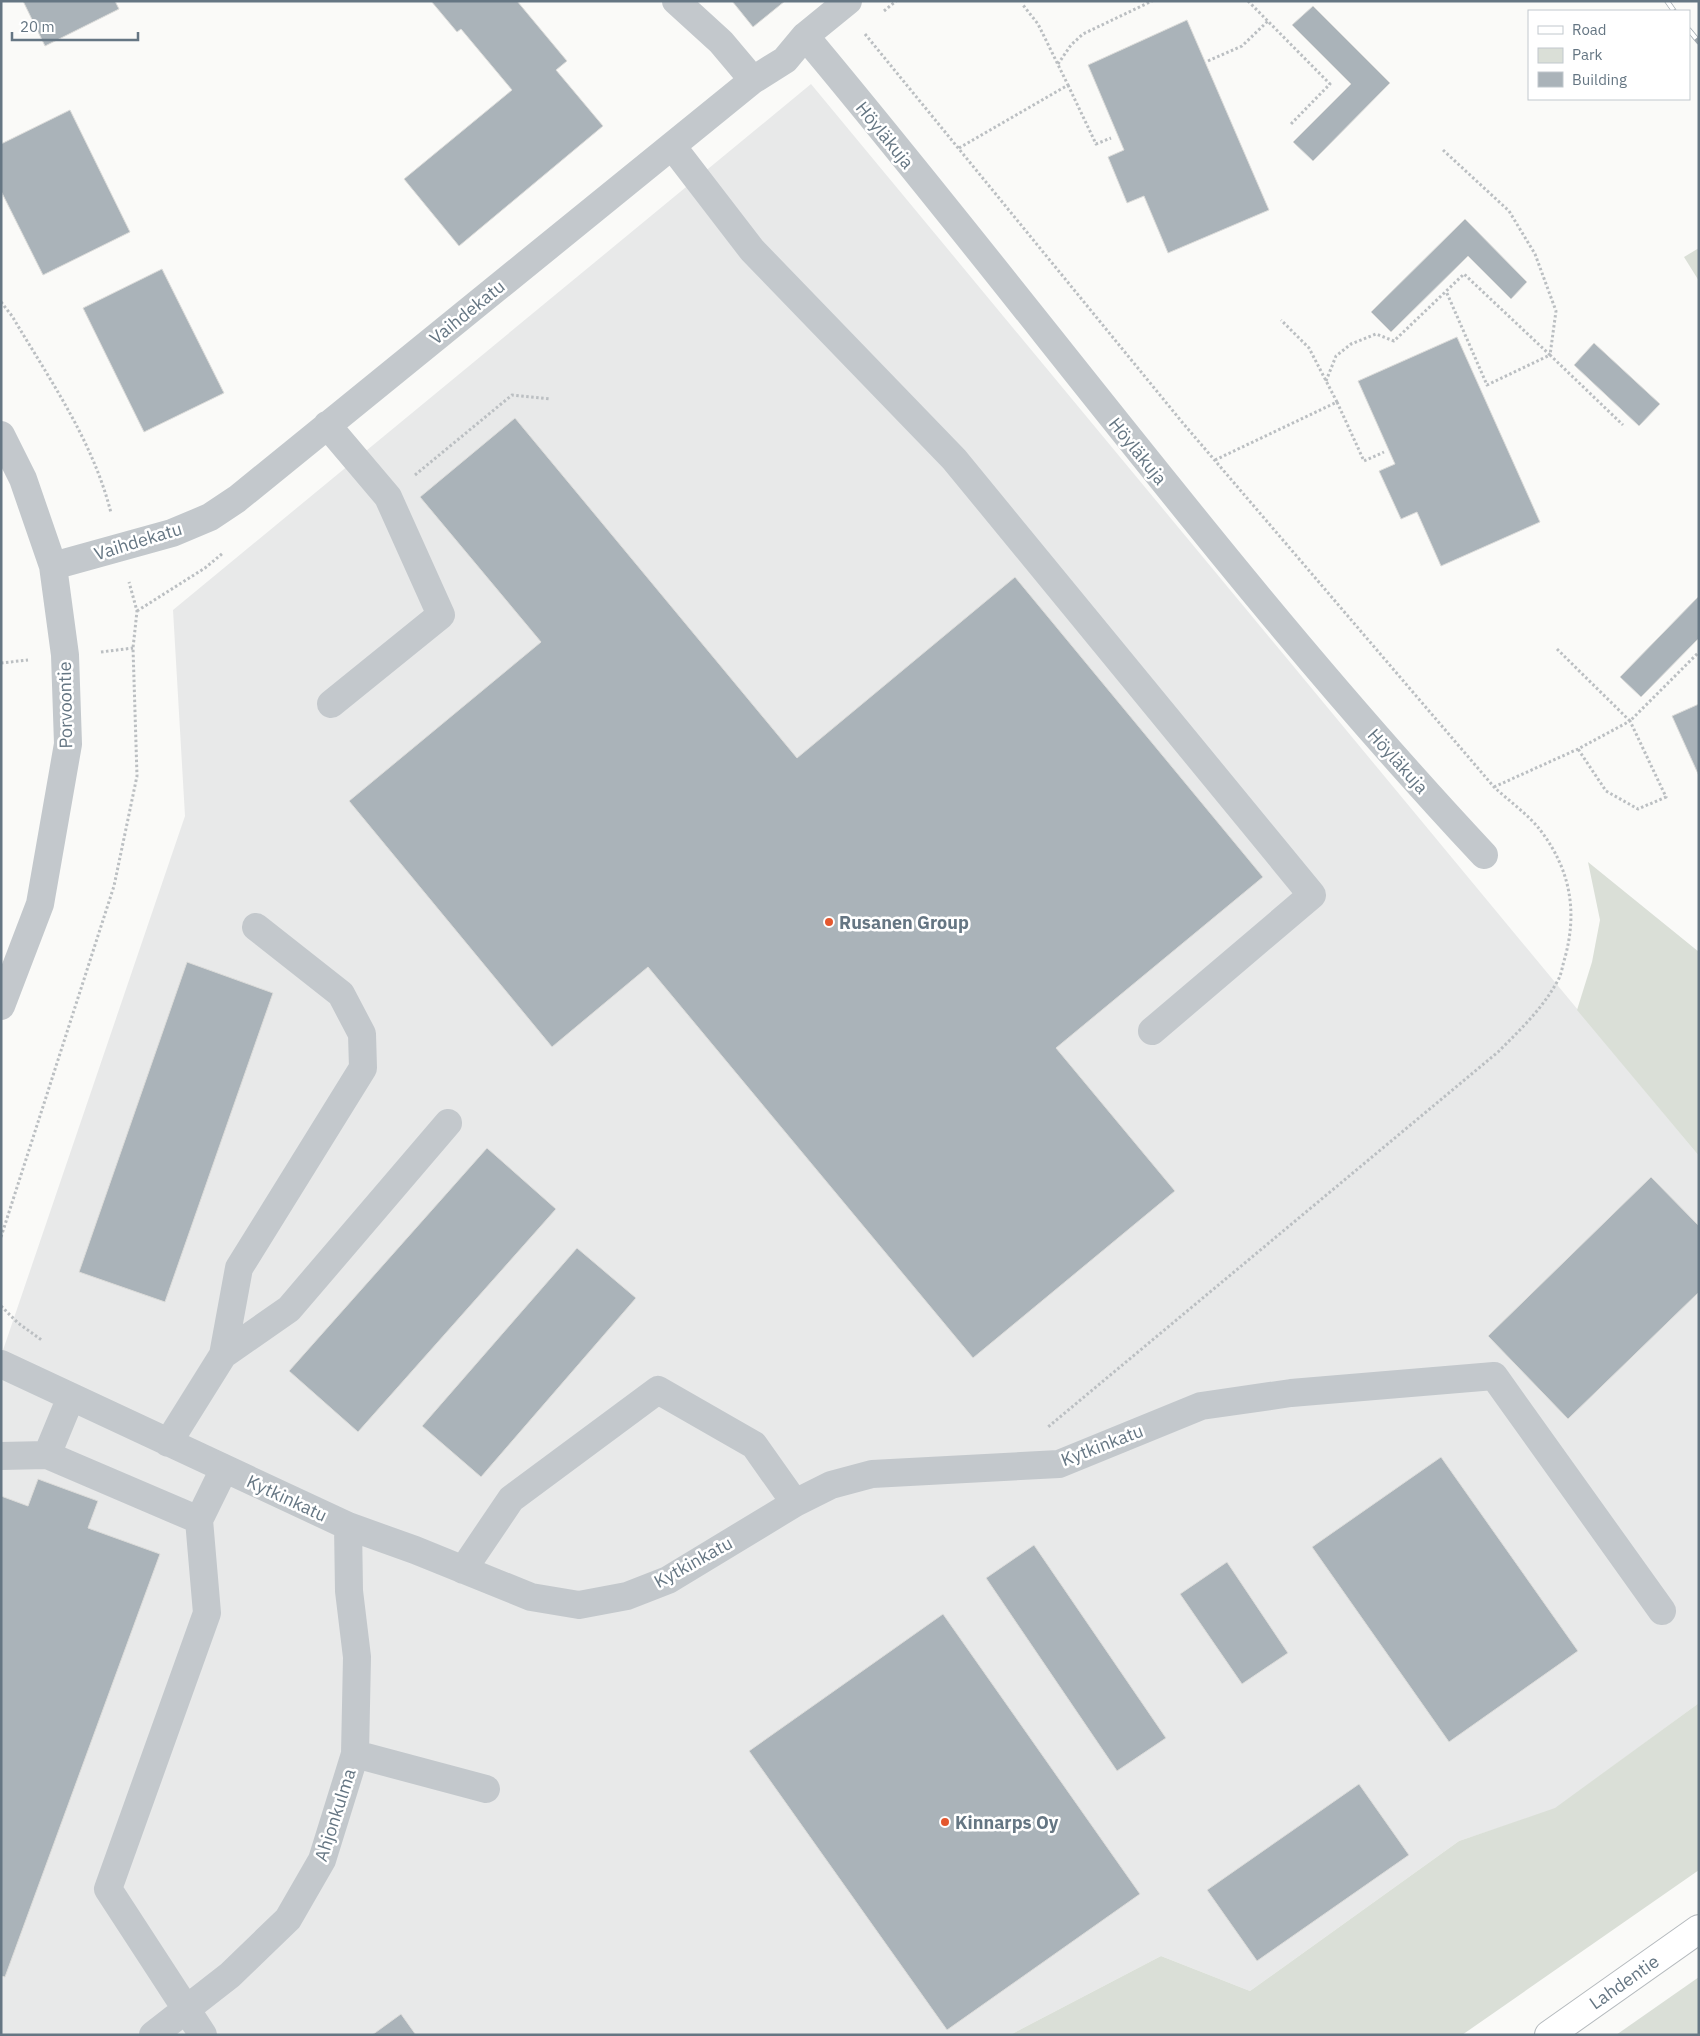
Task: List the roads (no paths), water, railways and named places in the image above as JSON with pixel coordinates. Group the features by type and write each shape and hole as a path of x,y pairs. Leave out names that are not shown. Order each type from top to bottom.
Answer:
{"main road":[{"name":"Lahdentie","path":"1549,2035 1699,1928"}],"street":[{"path":"676,1 721,42 753,80"},
{"name":"Vaihdekatu","path":"53,566 172,533 210,517 237,498 753,80 786,60 805,36 846,3"},
{"name":"Höyläkuja","path":"805,36 1161,478 1363,722 1411,777 1484,855"},
{"path":"672,146 752,250 954,459 1312,895 1152,1032"},
{"path":"327,425 388,497 441,615 331,704"},
{"name":"Porvoontie","path":"1,435 23,479 53,566 65,656 68,744 40,904 1,1006"},
{"path":"168,1443 223,1355 240,1268 364,1068 362,1034 341,994 256,928"},
{"path":"223,1355 289,1309 448,1123"},
{"name":"Kytkinkatu","path":"1,1364 348,1526 416,1550 531,1597 579,1605 627,1596 668,1580 795,1503 831,1485 872,1474 1059,1464 1201,1406 1291,1393 1494,1376 1662,1610"},
{"path":"463,1570 511,1499 658,1390 754,1445 795,1503"},
{"path":"47,1455 71,1397"},
{"path":"1,1456 47,1455 199,1520"},
{"path":"202,2035 108,1888 207,1613 199,1520 224,1469"},
{"name":"Ahjonkulma","path":"153,2035 230,1975 288,1919 322,1860 355,1754 357,1656 349,1591 348,1526"},
{"path":"355,1754 486,1789"}],"railway":[{"path":"1667,1 1673,10"},
{"path":"1690,31 1699,42"}],"place":[{"name":"Rusanen Group","path":"829,922"},
{"name":"Kinnarps Oy","path":"945,1822"}]}
